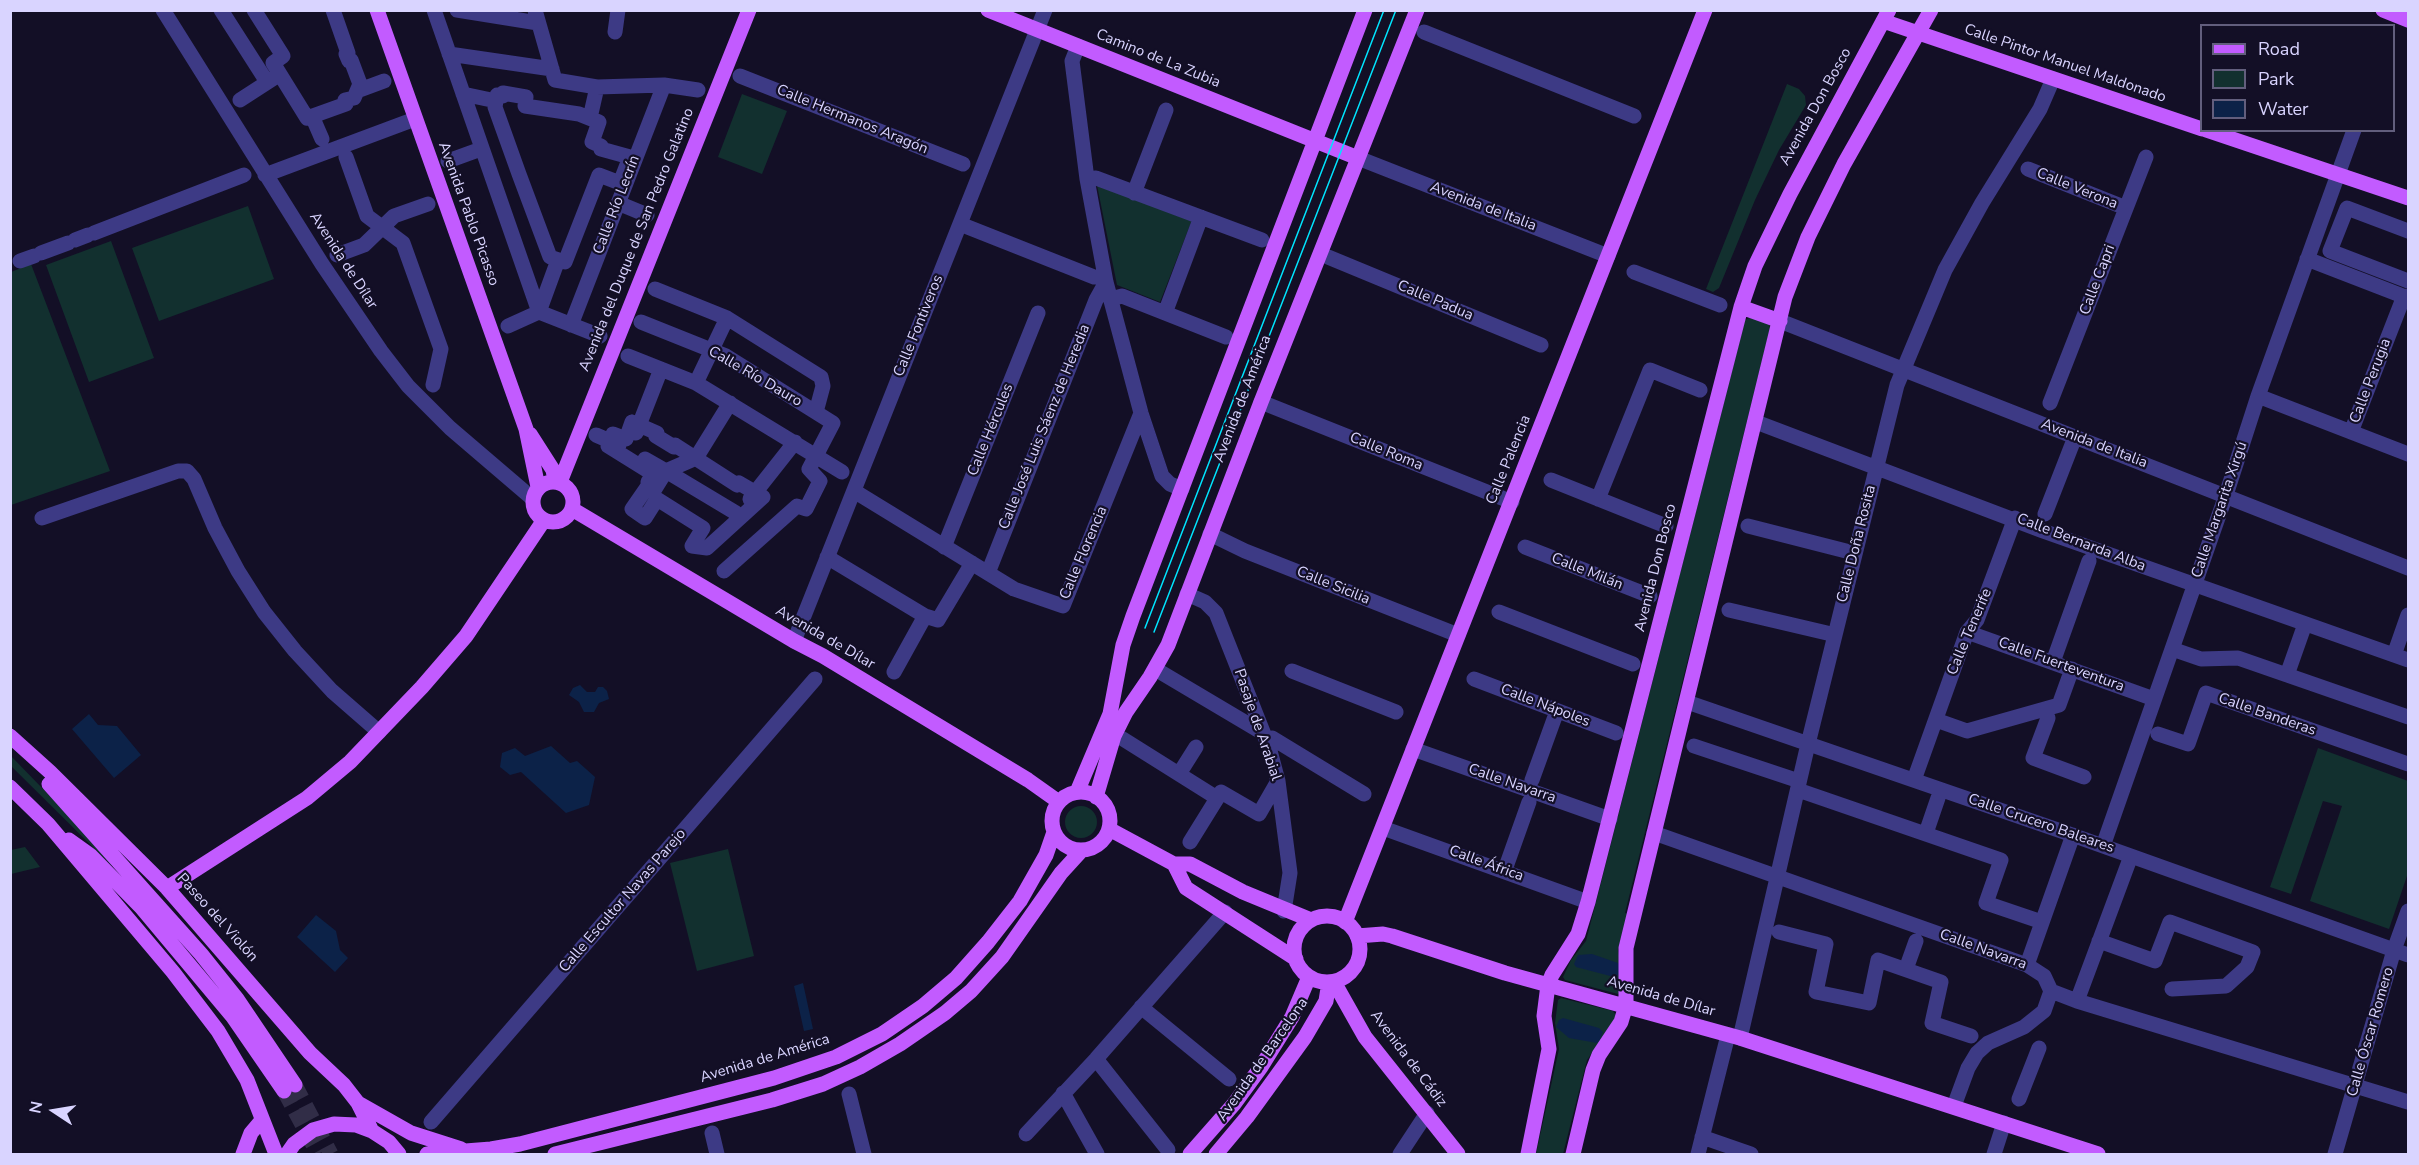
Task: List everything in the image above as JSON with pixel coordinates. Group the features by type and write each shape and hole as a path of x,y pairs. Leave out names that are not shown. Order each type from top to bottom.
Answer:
{"main road":[{"name":"Avenida Pablo Picasso","path":"377,10 526,429 535,493"},
{"name":"Avenida del Duque de San Pedro Galatino","path":"557,482 749,10"},
{"name":"Camino de La Zubia","path":"988,10 1358,158"},
{"name":"Avenida de América","path":"1077,792 1110,714 1122,645 1132,616 1365,10"},
{"name":"Avenida de América","path":"1096,797 1114,736 1126,712 1168,645 1261,402 1417,10"},
{"name":"Calle Palencia","path":"1345,922 1705,10"},
{"path":"1573,1155 1593,1070 1599,1055 1621,1022 1626,1005 1626,948 1785,297 1808,237 1844,164 1931,10"},
{"name":"Calle Pintor Manuel Maldonado","path":"1886,16 1918,33 2200,128"},
{"name":"Avenida Don Bosco","path":"1528,1155 1549,1049 1544,1016 1548,985 1578,934 1588,902 1741,307 1755,266 1790,194 1886,16"},
{"path":"2212,132 2409,198"},
{"path":"1741,307 1780,321"},
{"name":"Avenida Pablo Picasso","path":"526,429 546,456 557,482"},
{"path":"546,482 557,482 568,488 573,495 572,509 560,521 544,520 535,511 535,493 546,482"},
{"name":"Avenida de Dílar","path":"572,509 823,656 1028,780 1059,802"},
{"path":"167,888 307,798 350,762 422,687 465,636 544,520"},
{"name":"Paseo del Violón","path":"14,739 167,888 309,1053 344,1085 358,1102 372,1131"},
{"name":"Paseo del Violón","path":"14,739 43,778 201,954 237,999 290,1088 141,908 90,855 48,824"},
{"name":"Paseo del Violón","path":"10,787 48,824 173,972 218,1031 247,1080 276,1155"},
{"path":"555,1155 772,1100 823,1084 860,1067 900,1044 945,1013 970,991 1002,957 1061,873 1082,850 1098,844 1110,822 1107,810 1096,797 1077,792 1059,802 1052,818 1054,832 1065,846 1082,850"},
{"path":"1108,829 1174,864 1190,864 1284,911 1311,920"},
{"name":"Avenida de América","path":"427,1155 520,1144 774,1078 837,1057 882,1034 956,978 988,942 1020,901 1046,855 1054,832"},
{"path":"1174,864 1186,888 1296,959"},
{"path":"1328,916 1345,922 1357,936 1360,955 1351,972 1331,982 1309,977 1296,959 1294,948 1296,937 1311,920 1328,916"},
{"name":"Avenida de Dílar","path":"1357,936 1383,934 1392,936 1484,967 1734,1036 1954,1106 2098,1155"},
{"name":"Avenida de Barcelona","path":"1190,1155 1234,1104 1260,1067 1292,1017 1309,977"},
{"name":"Avenida de Cádiz","path":"1331,982 1365,1036 1458,1155"},
{"name":"Avenida de Barcelona","path":"1216,1155 1247,1117 1305,1037 1326,1001 1331,982"},
{"path":"358,1102 411,1133 466,1151"},
{"path":"243,1155 251,1133 262,1120"},
{"path":"287,1155 294,1144 313,1130 334,1124 356,1125 372,1131 389,1142 399,1155"}],"street":[{"name":"Avenida de Dílar","path":"163,10 265,175 381,351 408,386 450,428 535,493"},
{"path":"221,10 307,118 346,104 345,100 354,98 360,84 351,60 349,61 346,54 348,53 333,10"},
{"path":"254,10 283,56 273,63 273,78"},
{"path":"434,10 539,312 600,336"},
{"path":"457,10 536,17 555,80 597,87 664,85 698,90"},
{"path":"615,32 618,10"},
{"name":"Calle Fontiveros","path":"794,641 1045,10"},
{"path":"1424,32 1634,116"},
{"path":"1078,46 1072,61 1100,280 1111,299 1141,413 1162,476 1170,484 1182,489"},
{"path":"449,54 552,69"},
{"name":"Calle Hermanos Aragón","path":"740,76 963,164"},
{"path":"240,100 273,78"},
{"name":"Calle Doña Rosita","path":"1698,1155 1778,877 1795,785 1808,744 1876,467 1903,370 1945,270 1982,203 2040,109 2053,79"},
{"path":"357,91 384,81"},
{"name":"Calle Río Lecrín","path":"571,325 664,85"},
{"path":"590,118 597,87"},
{"path":"503,93 526,97 525,106 579,114 590,118 599,122 592,142 602,146 601,149 630,158 620,183 599,175 565,262 550,257 495,107 497,95 503,96 503,93"},
{"path":"463,94 496,100"},
{"path":"1134,193 1166,110"},
{"path":"312,116 322,139"},
{"path":"265,175 415,119"},
{"name":"Calle Margarita Xirgú","path":"2103,846 2226,495 2258,396 2353,132"},
{"path":"448,161 481,149"},
{"path":"346,157 367,216 403,243 441,349 433,385"},
{"name":"Calle Capri","path":"2050,403 2145,157"},
{"name":"Avenida de Italia","path":"1358,158 1608,256"},
{"name":"Calle Verona","path":"2028,169 2126,208"},
{"path":"24,260 244,175"},
{"path":"1088,179 1096,178 1262,240"},
{"path":"496,191 522,182"},
{"path":"618,203 647,216"},
{"path":"337,255 364,245 394,216 428,204"},
{"path":"2409,231 2347,208 2330,251 2409,280"},
{"path":"1165,313 1201,217"},
{"path":"960,224 1100,280"},
{"name":"Calle Padua","path":"1328,257 1541,345"},
{"path":"2307,259 2406,297"},
{"path":"508,326 539,312 558,260"},
{"path":"1634,272 1720,305"},
{"name":"Calle José Luis Sáenz de Heredia","path":"988,573 1096,300 1100,280"},
{"path":"655,289 727,318 821,377 823,386 816,412"},
{"path":"1111,299 1122,296 1226,337"},
{"name":"Calle Perugia","path":"2351,432 2406,297"},
{"name":"Calle Hércules","path":"944,547 1038,313"},
{"path":"696,383 727,318"},
{"name":"Avenida de Italia","path":"1780,321 2409,568"},
{"name":"Calle Río Dauro","path":"641,322 726,356 833,423 816,455"},
{"path":"628,356 696,383 842,472"},
{"path":"629,449 662,369"},
{"path":"1598,499 1650,370 1700,390"},
{"name":"Calle Perugia","path":"2258,396 2409,454"},
{"name":"Calle Roma","path":"1261,402 1512,502"},
{"path":"638,515 666,471 696,458 730,403"},
{"name":"Calle Florencia","path":"854,491 1014,590 1063,606 1141,413"},
{"path":"632,422 696,458 737,485 738,483 763,497 707,548 697,550 692,546 704,528 657,499 645,518 632,509 650,483 648,482 653,474 608,446 603,438 613,434 626,439 632,422"},
{"name":"Calle Bernarda Alba","path":"1756,422 2194,585 2401,657"},
{"path":"2045,514 2075,437"},
{"path":"603,438 629,449 736,513"},
{"path":"697,550 756,493 795,442"},
{"path":"724,571 797,506 807,509 820,481 809,469 816,455"},
{"path":"42,518 178,471 187,471 194,479 215,528 238,571 264,612 295,651 332,691 379,732"},
{"path":"1551,480 1666,526"},
{"name":"Calle Tenerife","path":"1914,780 1967,632 1977,620 2014,518"},
{"path":"1748,526 1846,551"},
{"name":"Calle Sicilia","path":"1210,534 1245,551 1458,635"},
{"name":"Calle Milán","path":"1525,547 1650,596"},
{"path":"827,557 925,616 938,620 972,563"},
{"path":"2053,662 2089,561"},
{"name":"Pasaje de Arabial","path":"1187,594 1205,602 1216,613 1254,709 1278,781 1290,873 1284,911"},
{"path":"1729,610 1827,633"},
{"path":"1499,612 1633,664"},
{"path":"2401,657 2409,615"},
{"path":"894,672 925,616"},
{"path":"2287,675 2306,624"},
{"name":"Calle Fuerteventura","path":"1967,632 2154,699"},
{"path":"2172,649 2201,659 2238,658 2409,717"},
{"path":"1936,720 1967,731 2059,705 2072,669"},
{"path":"1292,671 1396,712"},
{"path":"1162,673 1364,794"},
{"name":"Calle Escultor Navas Parejo","path":"431,1122 815,679"},
{"name":"Calle Nápoles","path":"1474,679 1616,733"},
{"name":"Calle Banderas","path":"2158,734 2188,744 2206,693 2409,764"},
{"name":"Calle Crucero Baleares","path":"1687,702 2073,835 2402,952"},
{"path":"2045,709 2048,718 2033,758 2084,777"},
{"path":"1532,780 1557,711"},
{"path":"1123,739 1217,798"},
{"path":"1694,746 2001,860 1986,903 2043,922"},
{"path":"1179,774 1196,747"},
{"name":"Calle Navarra","path":"1413,749 1610,819"},
{"path":"1190,842 1221,792 1259,814 1278,781"},
{"path":"1926,834 1938,798"},
{"path":"1507,864 1529,802"},
{"name":"Calle África","path":"1383,828 1588,902"},
{"name":"Calle Navarra","path":"1654,833 2027,965 2044,976 2051,991"},
{"path":"2027,965 2073,835"},
{"path":"2078,1001 2131,856"},
{"name":"Calle Óscar Romero","path":"2335,1155 2402,952 2409,910"},
{"path":"1026,1134 1096,1059 1225,912"},
{"path":"2099,941 2155,961 2170,922 2253,952 2247,967 2226,986 2172,989"},
{"path":"1779,932 1826,944 1816,992 1869,1003 1878,960 1941,982 1932,1023 1971,1036"},
{"path":"1906,969 1916,941"},
{"path":"1954,1106 1968,1068 1977,1053 1988,1042 2024,1027 2044,1011 2051,991 2409,1102"},
{"name":"Avenida de Barcelona","path":"1141,1006 1229,1079"},
{"path":"2019,1099 2040,1048"},
{"path":"1096,1059 1168,1150"},
{"path":"1063,1093 1097,1155"},
{"path":"849,1094 864,1155"},
{"path":"1400,1155 1426,1113"},
{"path":"1994,1155 2004,1123"},
{"path":"712,1133 717,1155"},
{"path":"1702,1137 1751,1155"}],"green space":[{"path":"1787,84 1799,89 1805,96 1806,105 1779,150 1755,200 1719,288 1713,292 1706,289"},
{"path":"742,94 787,111 762,174 718,157"},
{"path":"1097,185 1192,220 1160,302 1117,285"},
{"path":"248,206 274,279 159,321 132,248"},
{"path":"111,241 154,358 89,382 46,265"},
{"path":"31,264 110,471 11,505 11,272"},
{"path":"1753,316 1768,321 1770,328 1625,913 1628,914 1618,950 1622,971 1621,993 1618,994 1565,980 1563,977 1571,960 1586,941 1745,320"},
{"path":"2318,748 2408,781 2408,873 2389,929 2310,901 2342,806 2323,801 2291,894 2270,887"},
{"path":"10,755 114,862 111,865 11,766"},
{"path":"1081,806 1092,811 1097,822 1092,833 1081,838 1070,833 1065,822 1070,811"},
{"path":"25,847 40,867 11,874 11,850"},
{"path":"728,849 754,956 697,971 670,863"},
{"path":"1561,998 1613,1011 1615,1020 1587,1060 1563,1154 1536,1154 1559,1049 1555,1023 1558,1000"}],"water":[{"path":"580,685 587,692 595,692 598,687 603,687 609,699 599,703 594,712 584,712 579,702 569,695 573,688"},
{"path":"89,714 98,725 117,726 141,755 114,778 72,729"},
{"path":"551,746 570,763 577,761 595,777 589,805 566,813 521,772 510,775 500,767 502,753 515,748 525,756"},
{"path":"316,915 336,931 340,950 348,958 335,972 297,937"},
{"path":"1592,954 1618,963 1620,967 1618,975 1614,977 1576,967 1574,964 1578,955"},
{"path":"803,983 813,1029 804,1031 794,986"},
{"path":"1563,1018 1599,1028 1603,1032 1600,1040 1597,1043 1569,1038 1556,1027 1559,1020"}],"tunnel":[{"path":"295,1085 331,1154"},
{"path":"284,1091 318,1154"}],"tram line":[{"path":"1145,628 1384,10"},
{"path":"1154,632 1396,10"}]}
